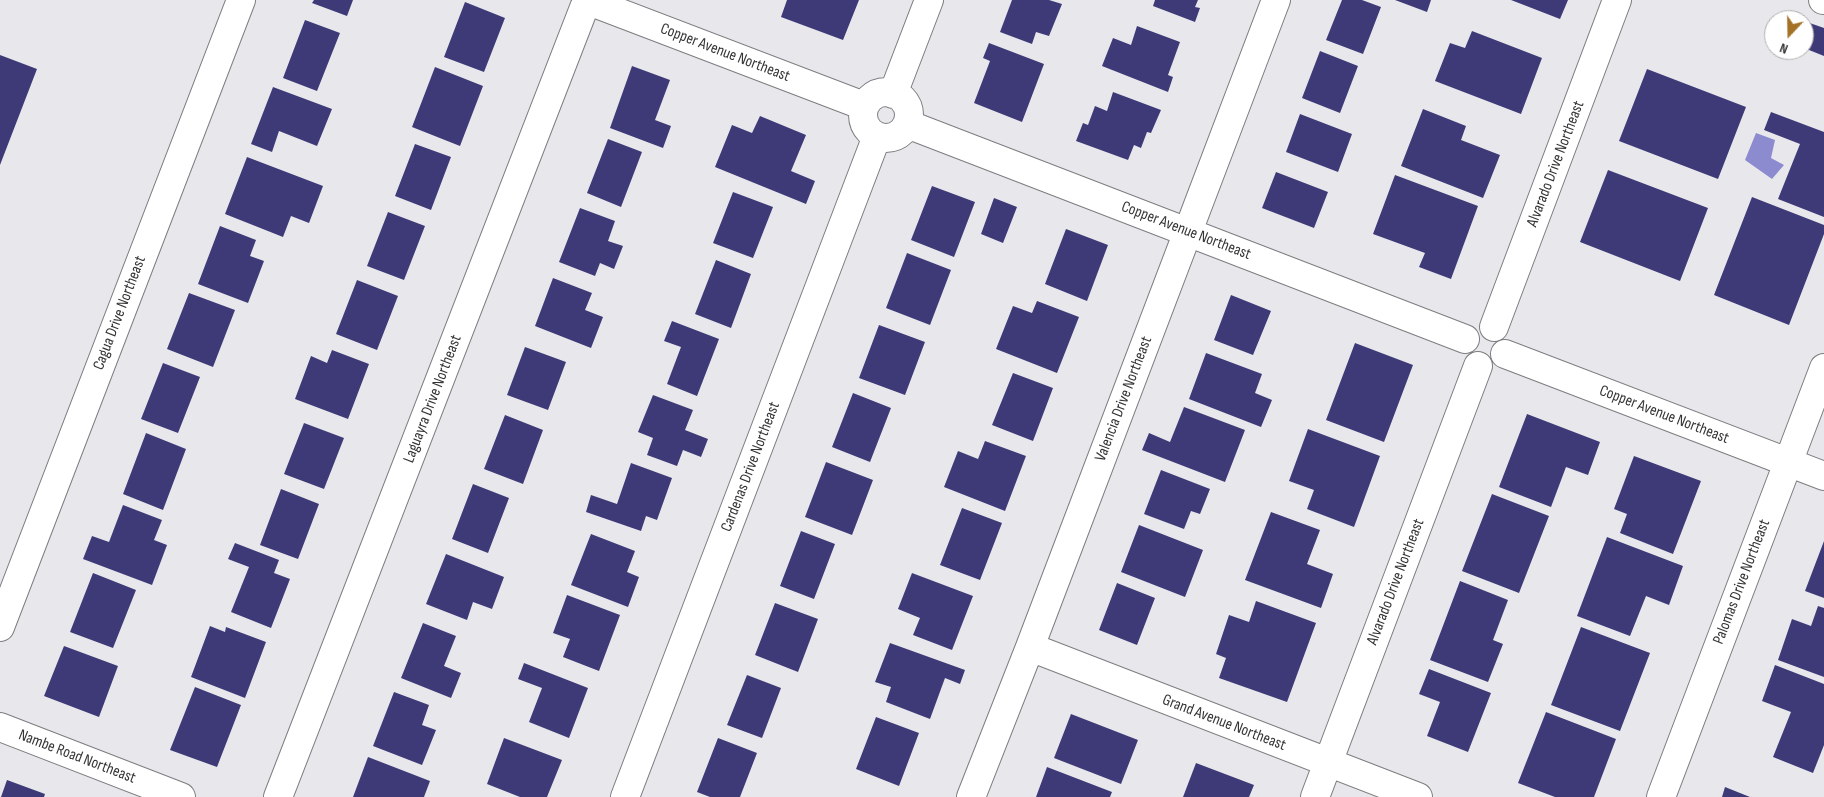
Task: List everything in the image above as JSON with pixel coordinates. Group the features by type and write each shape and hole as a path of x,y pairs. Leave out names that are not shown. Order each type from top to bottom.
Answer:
{"street":[{"name":"Cagua Drive Northeast","path":"0,627 241,0"},
{"name":"Copper Avenue Northeast","path":"586,0 864,106"},
{"name":"Laguayra Drive Northeast","path":"278,797 586,0"},
{"path":"894,94 929,0"},
{"name":"Valencia Drive Northeast","path":"971,797 1276,0"},
{"name":"Alvarado Drive Northeast","path":"1494,327 1618,0"},
{"path":"887,92 894,94 900,97 908,110 907,124 898,134 884,138 877,136 866,128 863,114 864,106 873,96 887,92"},
{"name":"Copper Avenue Northeast","path":"907,124 1465,339"},
{"name":"Cardenas Drive Northeast","path":"625,797 877,136"},
{"path":"1480,326 1494,327 1506,342 1505,354 1496,364 1484,367 1478,366 1467,358 1464,345 1465,339 1469,333 1480,326"},
{"name":"Copper Avenue Northeast","path":"1505,354 1824,476"},
{"name":"Alvarado Drive Northeast","path":"1315,797 1478,366"},
{"name":"Palomas Drive Northeast","path":"1661,797 1824,368"},
{"name":"Grand Avenue Northeast","path":"1030,646 1418,797"},
{"name":"Nambe Road Northeast","path":"0,727 181,797"}],"water":[{"path":"1756,133 1775,140 1771,158 1784,165 1772,179 1745,160"}],"building":[{"path":"314,0 353,0 347,16 312,3"},
{"path":"787,0 859,0 843,40 781,17"},
{"path":"1012,0 1049,0 1062,4 1049,36 1036,32 1032,44 1000,32"},
{"path":"1155,0 1198,0 1195,7 1200,8 1195,22 1153,6"},
{"path":"1342,0 1362,0 1381,7 1363,54 1326,40"},
{"path":"1395,0 1431,0 1427,12"},
{"path":"1511,0 1568,0 1560,19"},
{"path":"465,2 505,18 484,72 444,57"},
{"path":"305,20 340,33 317,91 283,78"},
{"path":"1814,24 1824,28 1824,56 1814,52"},
{"path":"1137,26 1180,42 1168,75 1173,77 1168,92 1102,66 1113,38 1131,45"},
{"path":"1472,31 1542,58 1521,114 1435,81 1450,43 1465,48"},
{"path":"989,43 1044,64 1022,122 974,103 990,61 983,58"},
{"path":"1320,51 1358,66 1340,113 1302,98"},
{"path":"0,55 37,69 0,165"},
{"path":"632,66 670,80 655,120 671,126 663,148 610,128"},
{"path":"435,67 483,86 460,146 412,127"},
{"path":"1647,69 1746,107 1718,179 1619,141"},
{"path":"273,87 332,109 317,146 279,131 272,152 251,144"},
{"path":"1113,92 1161,110 1151,133 1147,132 1141,148 1134,145 1128,160 1076,141 1083,123 1088,125 1095,106 1107,111"},
{"path":"1423,109 1466,126 1461,140 1500,155 1483,198 1401,166"},
{"path":"1771,112 1824,132 1824,217 1778,199 1800,144 1764,130"},
{"path":"1300,114 1352,134 1338,172 1286,152"},
{"path":"760,116 806,135 791,171 815,181 806,204 715,167 732,125 752,133"},
{"path":"608,139 642,152 621,207 587,193"},
{"path":"415,144 451,157 431,210 395,196"},
{"path":"247,157 323,186 309,223 291,216 283,237 225,214"},
{"path":"1608,170 1708,208 1680,281 1580,242"},
{"path":"1276,172 1328,192 1314,228 1262,208"},
{"path":"1395,175 1478,206 1451,279 1419,267 1425,253 1373,234"},
{"path":"932,186 975,202 954,257 911,240"},
{"path":"733,192 773,207 753,258 713,243"},
{"path":"1752,197 1824,225 1824,234 1789,325 1714,295"},
{"path":"994,198 1017,207 1003,243 981,234"},
{"path":"580,208 615,221 608,241 623,246 614,269 600,263 595,276 559,262"},
{"path":"388,212 425,226 404,280 367,266"},
{"path":"220,226 256,240 250,256 264,261 248,303 198,284"},
{"path":"1066,229 1108,245 1087,301 1045,284"},
{"path":"907,253 951,270 930,325 886,308"},
{"path":"716,260 751,274 731,328 695,314"},
{"path":"553,278 592,293 585,310 603,317 591,348 535,326"},
{"path":"357,280 398,296 377,350 336,334"},
{"path":"189,293 235,310 213,367 167,349"},
{"path":"1231,295 1271,311 1253,355 1214,340"},
{"path":"1037,301 1079,317 1057,373 996,349 1013,306 1032,313"},
{"path":"672,321 719,339 697,396 667,384 681,347 664,341"},
{"path":"879,325 925,342 905,395 859,378"},
{"path":"1355,343 1413,365 1384,442 1326,420"},
{"path":"525,347 566,362 548,410 507,395"},
{"path":"332,350 369,364 348,419 295,399 311,356 327,363"},
{"path":"1206,353 1262,374 1255,393 1272,400 1261,427 1189,399"},
{"path":"163,363 200,377 178,433 141,419"},
{"path":"1013,373 1053,388 1033,441 992,425"},
{"path":"853,393 891,408 870,462 832,447"},
{"path":"653,395 693,410 685,430 708,439 701,457 683,450 677,466 647,455 653,438 638,432"},
{"path":"1184,407 1245,430 1225,482 1142,450 1149,433 1170,442"},
{"path":"1527,414 1600,442 1588,475 1566,467 1551,507 1499,487"},
{"path":"505,415 543,430 523,484 484,469"},
{"path":"304,423 344,438 324,489 284,474"},
{"path":"1308,429 1380,456 1354,527 1307,509 1314,490 1289,481"},
{"path":"146,433 186,449 163,510 123,494"},
{"path":"985,441 1026,456 1005,511 944,487 958,451 978,459"},
{"path":"1634,456 1701,481 1673,554 1620,533 1627,514 1614,509"},
{"path":"826,462 873,480 852,535 805,517"},
{"path":"631,463 672,478 657,520 646,516 641,531 586,512 591,495 617,504"},
{"path":"1161,470 1210,489 1200,514 1191,511 1184,529 1144,514"},
{"path":"473,484 509,498 488,553 452,539"},
{"path":"281,489 319,504 298,559 260,545"},
{"path":"1492,494 1549,516 1519,593 1462,571"},
{"path":"123,505 162,520 154,540 167,545 152,585 83,559 92,536 109,542"},
{"path":"962,508 1002,523 980,580 940,565"},
{"path":"1271,512 1320,530 1307,564 1333,574 1321,608 1245,580"},
{"path":"1139,525 1203,550 1185,597 1121,572"},
{"path":"801,531 835,544 814,599 780,586"},
{"path":"591,534 635,551 627,572 639,577 628,607 571,585"},
{"path":"1607,537 1683,566 1669,605 1646,596 1630,636 1577,616"},
{"path":"1824,541 1824,598 1805,591"},
{"path":"235,543 279,560 274,573 290,579 271,628 231,612 249,567 228,559"},
{"path":"446,554 504,577 492,609 473,602 467,620 426,604"},
{"path":"93,573 136,590 113,648 70,632"},
{"path":"912,573 973,596 952,650 913,635 920,618 898,609"},
{"path":"1460,581 1508,600 1493,640 1503,644 1488,682 1430,660"},
{"path":"1117,583 1155,598 1137,645 1099,630"},
{"path":"567,595 620,615 599,671 563,657 570,639 553,633"},
{"path":"1256,601 1316,623 1287,702 1219,678 1226,658 1216,654 1229,615 1249,622"},
{"path":"775,603 818,619 798,672 755,655"},
{"path":"1818,606 1824,608 1824,677 1778,660 1792,619 1811,626"},
{"path":"423,623 456,636 444,666 461,673 451,698 401,678"},
{"path":"210,626 225,632 226,627 266,642 245,698 191,677"},
{"path":"1581,627 1650,653 1620,731 1551,705"},
{"path":"890,643 965,670 960,684 945,678 930,719 886,702 891,687 875,682"},
{"path":"64,646 118,666 99,717 44,696"},
{"path":"524,663 588,688 569,738 529,722 542,688 518,679"},
{"path":"1775,665 1824,684 1824,745 1813,773 1773,757 1791,712 1762,701"},
{"path":"1429,669 1491,693 1468,752 1427,736 1440,702 1419,694"},
{"path":"747,675 781,688 762,738 727,725"},
{"path":"195,687 241,705 217,767 170,750"},
{"path":"394,692 429,705 422,725 436,730 422,765 373,746"},
{"path":"1546,712 1616,739 1594,797 1555,797 1518,783"},
{"path":"1071,714 1138,740 1121,784 1054,758"},
{"path":"876,717 919,733 899,786 856,769"},
{"path":"504,738 562,760 547,797 520,797 487,784"},
{"path":"718,738 757,753 740,797 710,797 697,792"},
{"path":"368,757 430,781 424,797 353,797"},
{"path":"1196,763 1254,785 1249,797 1183,797"},
{"path":"1047,767 1112,792 1110,797 1036,797"},
{"path":"7,780 45,794 44,797 1,797"},
{"path":"1725,787 1750,797 1722,797"}]}
